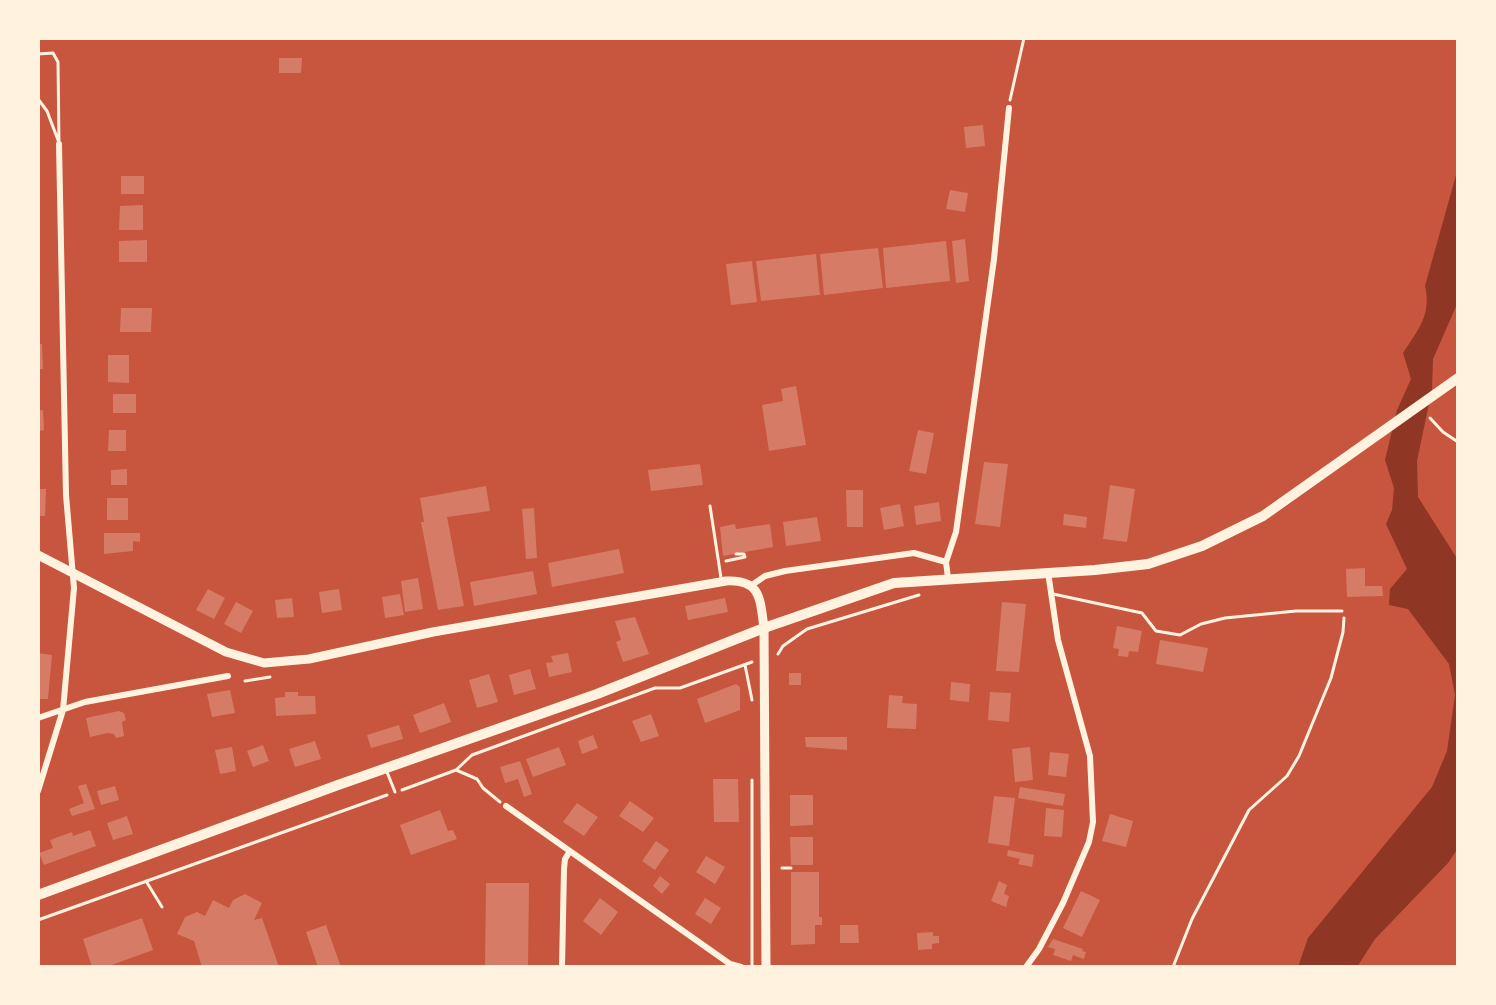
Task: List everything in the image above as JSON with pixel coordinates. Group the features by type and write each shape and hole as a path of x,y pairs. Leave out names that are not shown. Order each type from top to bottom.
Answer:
{"main road":[{"path":"38,895 597,694 764,628 894,583 1148,564 1202,546 1263,516 1458,378"},
{"path":"38,555 226,652 264,663 309,659 433,632 722,581 743,580 752,585 758,595 764,628 766,967"}],"street":[{"path":"948,578 946,562 957,526 977,390 1009,108"},
{"path":"38,791 63,710 74,588 66,495 59,144"},
{"path":"752,585 765,576 785,571 914,553 946,562"},
{"path":"1026,967 1063,903 1089,842 1093,822 1090,756 1058,640 1048,571"},
{"path":"38,718 85,702 228,676"},
{"path":"506,806 730,964 741,967"},
{"path":"562,967 564,869 570,851"}],"lane":[{"path":"38,54 53,53 58,62 59,144"},
{"path":"38,99 47,111 59,144"},
{"path":"710,506 722,581"},
{"path":"1050,593 1142,613 1156,631 1180,635 1201,624 1225,618 1296,611 1342,611"},
{"path":"386,768 395,792"}],"path":[{"path":"1009,108 1024,38"},
{"path":"1430,418 1458,442"},
{"path":"722,561 745,557 744,554 730,557"},
{"path":"778,654 794,636 807,629 906,597 930,593"},
{"path":"1173,967 1192,919 1249,810 1287,776 1299,756 1331,678 1343,632 1342,611"},
{"path":"38,920 456,770 472,755 655,688 680,688 745,665 753,705"},
{"path":"245,681 270,677"},
{"path":"456,770 477,779 483,788 506,806"},
{"path":"752,771 752,967"},
{"path":"782,868 791,868"},
{"path":"146,881 162,907"},
{"path":"475,967 485,967"}],"shaded area":[{"path":"1458,168 1458,302 1433,359 1432,389 1417,461 1418,497 1458,560 1458,848 1448,863 1375,939 1357,967 1298,967 1308,938 1432,787 1447,751 1455,695 1449,664 1408,609 1389,605 1390,589 1407,569 1386,524 1392,510 1394,488 1385,460 1397,410 1411,379 1403,353 1425,313 1425,286"}],"building":[{"path":"279,58 302,58 301,73 279,73"},
{"path":"983,125 985,146 966,148 964,127"},
{"path":"121,176 144,176 144,194 121,194"},
{"path":"950,190 968,193 965,212 946,209"},
{"path":"143,205 143,230 119,230 120,206"},
{"path":"965,239 969,281 956,283 952,241"},
{"path":"147,240 147,262 119,262 119,241"},
{"path":"946,241 950,281 886,288 883,248"},
{"path":"878,248 883,288 824,295 820,254"},
{"path":"816,254 820,295 761,301 756,261"},
{"path":"752,261 757,302 731,305 726,264"},
{"path":"121,308 152,308 151,332 120,332"},
{"path":"38,344 42,344 43,369 38,369"},
{"path":"108,355 129,355 129,383 108,382"},
{"path":"796,386 806,445 769,451 762,405 783,401 781,389"},
{"path":"113,394 136,394 136,413 113,413"},
{"path":"43,410 44,430 38,431 38,411"},
{"path":"109,430 126,430 126,451 108,451"},
{"path":"918,430 934,433 926,474 909,471"},
{"path":"984,462 1008,464 1000,527 975,524"},
{"path":"700,464 703,485 651,491 648,470"},
{"path":"127,469 127,485 111,485 111,470"},
{"path":"1110,485 1135,489 1127,542 1103,539"},
{"path":"486,486 490,511 447,517 464,606 438,610 421,522 424,522 420,498"},
{"path":"38,489 46,489 45,516 38,516"},
{"path":"846,490 863,490 863,527 847,527"},
{"path":"107,498 128,498 128,520 107,520"},
{"path":"939,502 941,521 916,525 914,506"},
{"path":"900,504 904,526 884,530 880,508"},
{"path":"534,508 537,558 526,559 522,509"},
{"path":"1064,514 1087,517 1086,528 1063,525"},
{"path":"817,517 821,541 786,546 783,522"},
{"path":"735,524 736,529 770,524 773,547 723,556 720,527"},
{"path":"104,533 140,533 140,542 133,541 133,551 104,554"},
{"path":"619,549 624,573 552,587 548,563"},
{"path":"1365,568 1365,586 1382,586 1383,596 1347,597 1346,569"},
{"path":"533,571 537,594 474,606 470,582"},
{"path":"418,578 423,609 405,612 401,581"},
{"path":"208,589 225,598 214,619 196,610"},
{"path":"339,589 342,610 322,613 319,592"},
{"path":"400,594 404,615 385,618 382,597"},
{"path":"292,598 294,617 277,618 275,600"},
{"path":"725,598 728,612 688,620 685,606"},
{"path":"236,602 253,611 241,633 224,624"},
{"path":"1002,602 1026,604 1019,672 996,671"},
{"path":"635,617 649,654 623,662 616,642 621,640 615,621"},
{"path":"1117,626 1142,631 1138,652 1129,651 1128,657 1118,656 1119,649 1113,648"},
{"path":"1160,640 1208,648 1203,672 1156,664"},
{"path":"38,653 52,655 48,699 38,699"},
{"path":"568,653 572,672 549,677 546,663 553,662 551,656"},
{"path":"530,669 536,689 514,695 509,675"},
{"path":"789,673 801,673 801,685 789,685"},
{"path":"489,674 498,702 477,708 469,680"},
{"path":"951,682 970,684 969,702 950,700"},
{"path":"736,684 740,687 740,710 705,723 697,699"},
{"path":"230,690 235,713 212,717 207,694"},
{"path":"285,692 315,696 316,714 276,716 275,698 285,697"},
{"path":"990,692 1011,693 1009,722 988,720"},
{"path":"889,695 903,696 902,703 917,704 916,729 887,728"},
{"path":"444,703 451,722 420,733 413,715"},
{"path":"119,711 124,713 126,720 122,722 124,736 116,738 108,733 90,737 86,718"},
{"path":"651,714 659,736 641,742 632,721"},
{"path":"399,725 403,739 371,748 367,735"},
{"path":"593,735 598,748 582,754 578,741"},
{"path":"805,737 847,737 847,750 806,747"},
{"path":"315,741 321,759 295,767 289,749"},
{"path":"263,745 269,761 253,767 247,751"},
{"path":"232,747 236,771 220,774 215,750"},
{"path":"559,747 566,765 533,777 526,759"},
{"path":"1030,747 1033,780 1015,782 1012,749"},
{"path":"1050,752 1069,754 1066,777 1048,775"},
{"path":"520,761 532,794 524,797 518,779 505,783 500,767"},
{"path":"713,779 738,779 739,822 714,822"},
{"path":"86,784 95,809 72,816 69,809 84,803 78,786"},
{"path":"115,786 119,800 101,805 97,791"},
{"path":"1020,787 1065,794 1063,806 1018,798"},
{"path":"790,795 813,795 813,825 790,826"},
{"path":"994,796 1015,798 1009,846 988,843"},
{"path":"630,801 654,818 643,832 619,816"},
{"path":"577,803 598,817 584,836 563,822"},
{"path":"1046,808 1064,810 1062,837 1044,836"},
{"path":"440,810 448,831 453,830 457,839 411,855 400,825"},
{"path":"1110,814 1133,821 1126,847 1102,841"},
{"path":"127,816 133,834 113,840 107,823"},
{"path":"90,830 96,846 44,865 39,853 53,848 50,840 72,832 73,836"},
{"path":"790,837 813,837 813,865 791,865"},
{"path":"656,841 669,850 655,870 642,861"},
{"path":"1008,850 1034,855 1032,867 1018,864 1020,859 1007,856"},
{"path":"706,856 725,867 715,884 696,872"},
{"path":"791,872 819,872 819,917 822,917 822,925 815,925 815,944 791,945"},
{"path":"660,876 670,884 662,894 653,886"},
{"path":"999,881 1007,885 1004,894 1009,896 1006,907 991,901"},
{"path":"486,883 529,883 528,967 485,967"},
{"path":"1081,891 1100,900 1082,937 1063,928"},
{"path":"245,894 262,903 254,920 262,918 279,967 202,967 194,941 177,934 185,917 197,912 205,916 213,900 229,908 233,900"},
{"path":"600,898 618,912 601,935 583,921"},
{"path":"705,898 721,908 711,924 695,914"},
{"path":"142,918 153,950 106,967 92,967 83,939"},
{"path":"326,925 341,967 318,967 306,932"},
{"path":"840,925 858,925 859,943 840,943"},
{"path":"933,932 933,936 939,936 939,943 932,944 932,949 918,950 917,933"},
{"path":"1053,939 1083,949 1086,952 1084,959 1073,955 1071,961 1053,955 1055,949 1048,947"}]}
